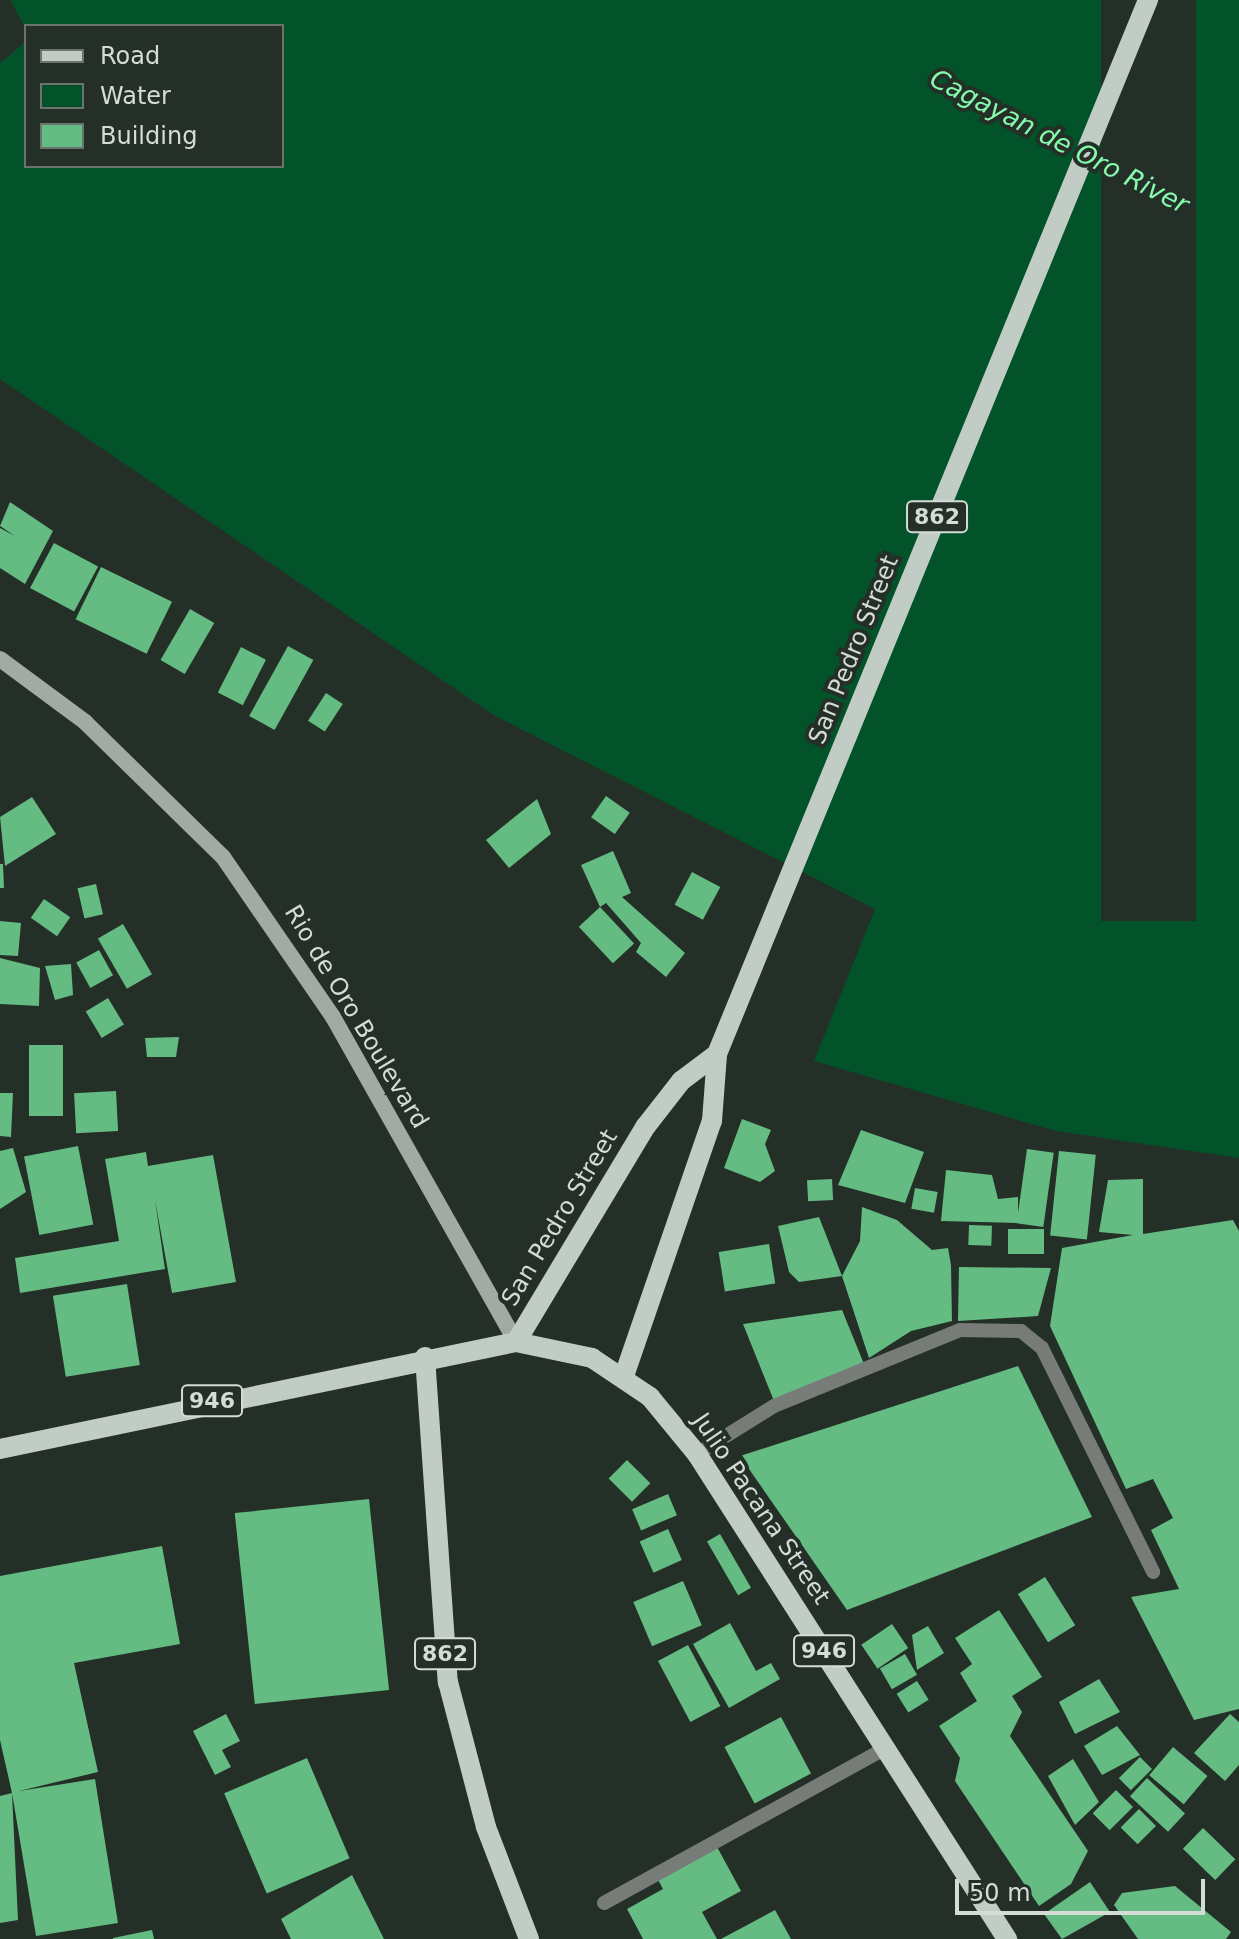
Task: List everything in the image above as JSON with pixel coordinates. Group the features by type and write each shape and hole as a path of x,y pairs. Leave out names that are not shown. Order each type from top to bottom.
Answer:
{"main road":[{"name":"San Pedro Street","path":"624,1376 712,1121 717,1054 1148,0"},
{"name":"Rio de Oro Boulevard","path":"0,659 85,722 223,857 333,1017 516,1342"},
{"name":"San Pedro Street","path":"516,1342 646,1126 681,1081 717,1054"},
{"name":"Julio Pacana Street","path":"0,1449 425,1357 516,1342 571,1349 624,1376 697,1454 1007,1939"},
{"name":"862","path":"425,1357 448,1682 486,1827 529,1939"}],"lane":[{"path":"697,1454 774,1406 960,1330 1021,1331 1042,1348 1153,1572"},
{"path":"604,1903 886,1748"}],"water":[{"name":"Cagayan de Oro River","path":"10,0 1239,0 1239,1158 1056,1131 814,1061 875,909 495,716 0,379 0,63 23,44 24,39 24,168 284,168 284,24 24,25"}],"pier":[{"path":"1101,0 1196,0 1196,921 1101,921"}],"building":[{"path":"10,502 53,531 25,584 0,568 0,528 15,536 0,526"},
{"path":"54,543 98,566 74,612 30,588"},
{"path":"101,567 172,602 147,654 76,619"},
{"path":"190,609 214,623 185,674 161,660"},
{"path":"288,646 313,660 275,730 249,716"},
{"path":"241,647 266,660 243,705 218,692"},
{"path":"326,693 343,704 325,732 308,721"},
{"path":"606,796 630,813 615,834 591,817"},
{"path":"32,797 56,834 5,866 0,817"},
{"path":"537,799 551,834 509,868 486,840"},
{"path":"613,851 631,893 622,897 685,953 666,977 636,952 641,943 606,903 600,907 581,865"},
{"path":"0,864 3,864 4,888 0,888"},
{"path":"692,872 720,887 703,920 675,905"},
{"path":"96,884 103,914 84,918 77,888"},
{"path":"44,899 70,917 57,936 31,918"},
{"path":"600,907 634,944 613,963 579,927"},
{"path":"0,921 21,923 18,956 0,955"},
{"path":"123,924 152,974 127,989 98,938"},
{"path":"99,950 113,975 90,988 76,963"},
{"path":"0,958 40,968 39,1006 0,1004"},
{"path":"71,964 73,995 55,1000 45,966"},
{"path":"108,998 124,1025 102,1038 86,1011"},
{"path":"179,1037 176,1057 147,1057 145,1038"},
{"path":"29,1045 63,1045 63,1116 29,1116"},
{"path":"116,1091 118,1131 76,1133 74,1093"},
{"path":"0,1093 13,1093 11,1137 0,1136"},
{"path":"742,1119 771,1130 765,1144 775,1171 760,1182 724,1168"},
{"path":"861,1130 924,1152 905,1203 838,1185"},
{"path":"78,1146 93,1225 39,1235 24,1156"},
{"path":"13,1148 26,1192 0,1209 0,1151"},
{"path":"1027,1149 1054,1153 1043,1227 1017,1223"},
{"path":"1059,1151 1096,1155 1087,1239 1050,1236"},
{"path":"146,1152 148,1166 213,1155 236,1282 172,1293 155,1200 165,1269 20,1293 15,1258 119,1241 105,1159"},
{"path":"946,1170 992,1175 998,1199 1018,1197 1018,1223 941,1221"},
{"path":"832,1179 833,1200 808,1201 807,1180"},
{"path":"1143,1179 1143,1234 1233,1220 1239,1231 1239,1709 1194,1720 1131,1597 1179,1589 1151,1530 1173,1518 1153,1479 1126,1489 1050,1326 1062,1248 1133,1235 1099,1232 1108,1180"},
{"path":"915,1188 938,1192 934,1213 911,1209"},
{"path":"862,1207 897,1220 932,1250 948,1248 951,1265 952,1321 911,1331 869,1358 842,1276 860,1241"},
{"path":"819,1217 842,1276 799,1282 789,1272 778,1226"},
{"path":"969,1225 992,1226 991,1246 968,1245"},
{"path":"1008,1229 1044,1229 1044,1254 1008,1254"},
{"path":"769,1244 775,1284 725,1291 719,1252"},
{"path":"959,1267 1051,1268 1038,1316 958,1321"},
{"path":"127,1284 140,1365 66,1377 53,1296"},
{"path":"842,1310 864,1364 774,1401 743,1324"},
{"path":"1018,1366 1092,1517 847,1610 740,1456"},
{"path":"627,1460 650,1483 632,1502 609,1478"},
{"path":"668,1494 677,1515 641,1530 632,1509"},
{"path":"369,1499 389,1690 255,1704 235,1513"},
{"path":"668,1529 682,1560 654,1573 640,1542"},
{"path":"720,1534 751,1588 738,1595 707,1542"},
{"path":"162,1546 180,1644 74,1663 98,1772 19,1791 95,1779 118,1923 36,1936 0,1740 0,1576"},
{"path":"1045,1577 1075,1625 1048,1642 1018,1594"},
{"path":"683,1581 702,1625 652,1646 633,1602"},
{"path":"999,1610 1042,1677 1012,1696 1022,1712 1010,1736 1088,1851 1071,1884 1039,1906 955,1781 960,1758 939,1726 977,1701 960,1673 972,1664 955,1638"},
{"path":"730,1623 756,1671 771,1663 780,1679 729,1708 693,1644"},
{"path":"892,1624 908,1648 878,1669 861,1645"},
{"path":"928,1626 944,1653 917,1670 912,1635"},
{"path":"688,1645 720,1706 690,1722 658,1661"},
{"path":"905,1654 917,1675 892,1689 880,1668"},
{"path":"1099,1679 1120,1712 1075,1734 1059,1702"},
{"path":"917,1681 929,1700 908,1712 897,1694"},
{"path":"226,1714 240,1741 222,1750 231,1767 215,1775 193,1731"},
{"path":"1230,1714 1239,1722 1239,1765 1225,1781 1194,1753"},
{"path":"781,1717 811,1774 755,1804 724,1747"},
{"path":"1117,1726 1140,1755 1102,1775 1084,1746"},
{"path":"1173,1747 1207,1776 1184,1804 1149,1775"},
{"path":"1140,1757 1152,1769 1131,1790 1119,1778"},
{"path":"307,1758 350,1858 267,1894 224,1793"},
{"path":"1073,1759 1099,1802 1075,1825 1048,1776"},
{"path":"1147,1778 1185,1813 1168,1832 1130,1796"},
{"path":"1116,1790 1133,1807 1110,1830 1093,1813"},
{"path":"12,1793 18,1920 0,1923 0,1796"},
{"path":"1139,1809 1156,1826 1138,1844 1121,1827"},
{"path":"1203,1828 1235,1859 1215,1880 1183,1849"},
{"path":"716,1845 741,1891 702,1912 717,1939 643,1939 627,1909 663,1889 656,1876"},
{"path":"352,1875 384,1939 291,1939 281,1919"},
{"path":"1090,1882 1110,1912 1062,1939 1044,1914"},
{"path":"1175,1886 1231,1932 1226,1939 1138,1939 1114,1905 1122,1893"},
{"path":"775,1910 791,1939 721,1939"},
{"path":"152,1930 154,1939 113,1939 113,1938"}]}
